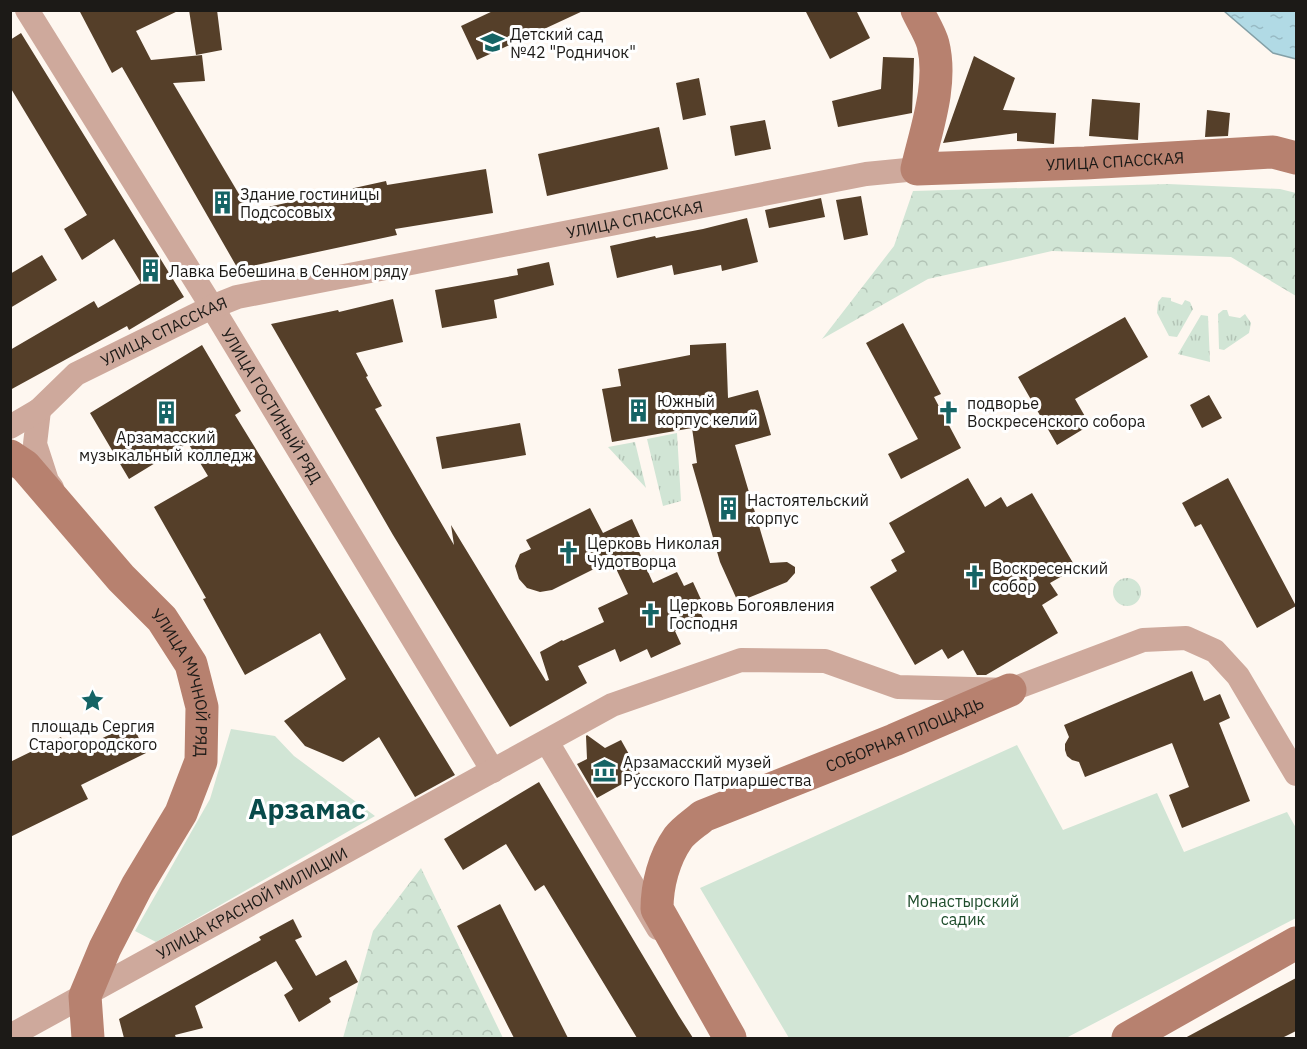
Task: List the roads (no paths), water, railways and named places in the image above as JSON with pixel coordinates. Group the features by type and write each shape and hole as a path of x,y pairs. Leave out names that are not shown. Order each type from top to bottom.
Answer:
{"street":[{"name":"УЛИЦА ГОСТИНЫЙ РЯД","path":"27,10 212,307 493,771"},
{"path":"917,10 932,41 936,60 935,88 917,169"},
{"name":"УЛИЦА СПАССКАЯ","path":"10,427 39,410 76,374 212,307 237,297 278,288 866,174 917,169 1085,163 1273,152 1296,158"},
{"name":"УЛИЦА МУЧНОЙ РЯД","path":"39,410 35,444 47,481 72,520"},
{"name":"УЛИЦА МУЧНОЙ РЯД","path":"10,456 25,466 121,578 162,619 191,664 202,707 201,761 181,813 137,886 105,948 85,996"},
{"name":"СОБОРНАЯ ПЛОЩАДЬ","path":"730,1038 657,909 657,889 666,862 679,837 703,816 894,740 1010,690 1143,640 1186,638 1215,651 1238,676 1296,774"},
{"name":"СОБОРНАЯ ПЛОЩАДЬ","path":"493,771 612,705 741,660 825,661 898,687 1010,690"},
{"path":"547,742 723,1038"},
{"name":"УЛИЦА КРАСНОЙ МИЛИЦИИ","path":"10,1036 493,771"},
{"path":"1128,1038 1296,943"},
{"path":"85,996 88,1038"}],"water":[{"path":"1224,11 1296,11 1296,59 1273,53"}],"place":[{"name":"Детский сад №42 \"Родничок\"","path":"492,43"},
{"name":"Здание гостиницы Подсосовых","path":"222,203"},
{"name":"Лавка Бебешина в Сенном ряду","path":"151,271"},
{"name":"Южный корпус келий","path":"639,410"},
{"name":"Арзамасский музыкальный колледж","path":"166,412"},
{"name":"подворье Воскресенского собора","path":"949,412"},
{"name":"Настоятельский корпус","path":"729,509"},
{"name":"Церковь Николая Чудотворца","path":"569,552"},
{"name":"Воскресенский собор","path":"974,577"},
{"name":"Церковь Богоявления Господня","path":"651,614"},
{"name":"площадь Сергия Старогородского","path":"93,701"},
{"name":"Арзамасский музей Русского Патриаршества","path":"605,771"}],"district":[{"name":"Арзамас","path":"307,808"}],"park label":[{"name":"Монастырский садик","path":"963,910"}]}
